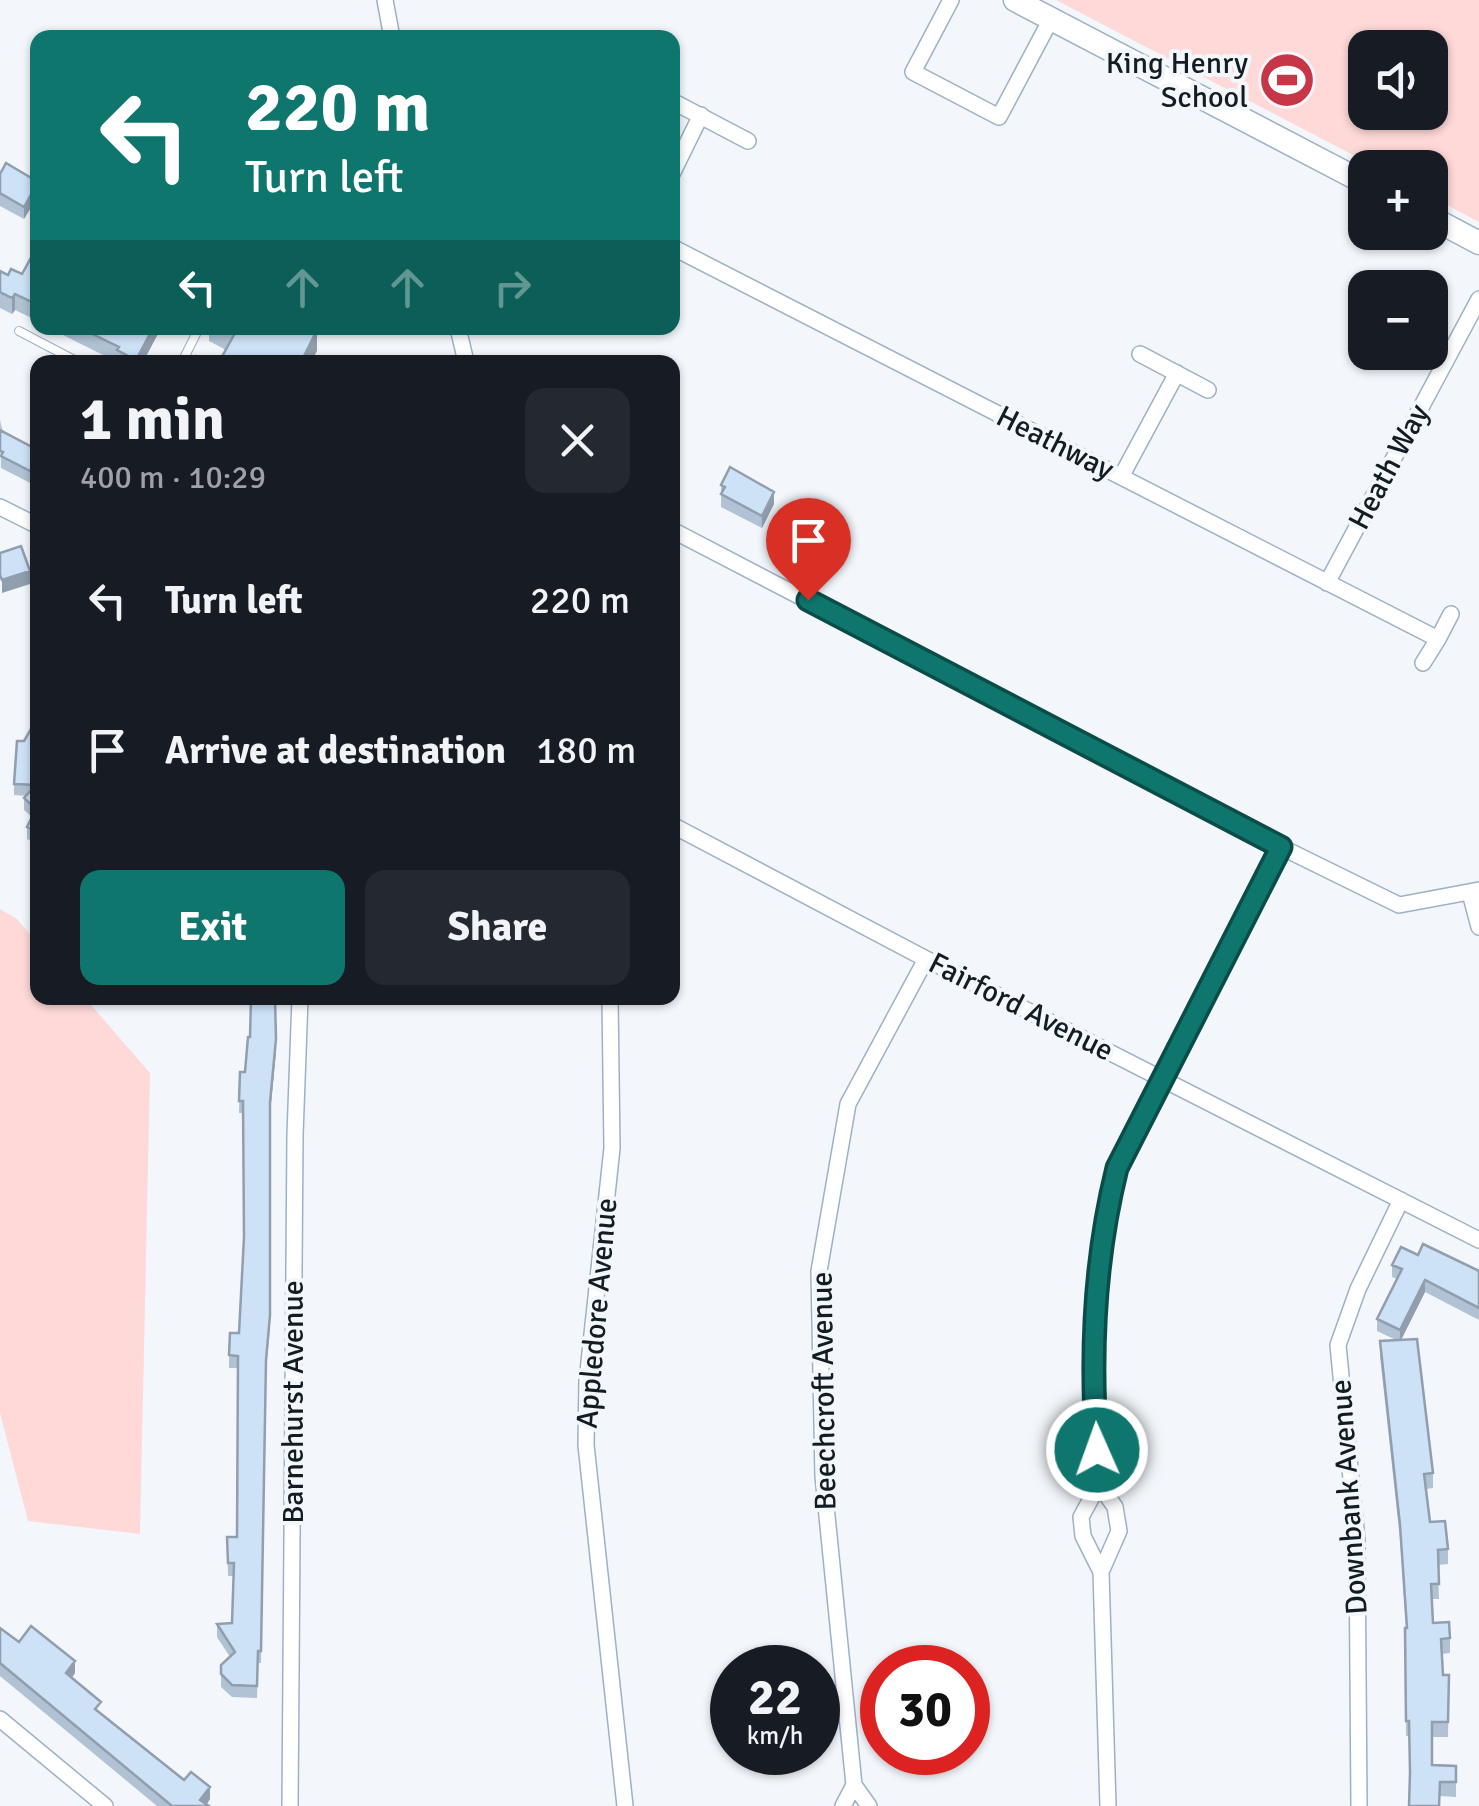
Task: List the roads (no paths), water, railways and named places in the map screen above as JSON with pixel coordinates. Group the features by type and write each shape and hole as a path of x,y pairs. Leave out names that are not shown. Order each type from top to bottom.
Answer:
{"street":[{"path":"385,0 391,30"},
{"path":"951,0 914,72 999,117 1051,19"},
{"path":"1015,0 1348,173"},
{"path":"680,105 748,142"},
{"path":"680,158 701,115"},
{"path":"1448,226 1479,242"},
{"name":"Heathway","path":"680,251 1438,639"},
{"name":"Heath Way","path":"1327,583 1479,298"},
{"path":"1140,354 1208,390"},
{"path":"1121,477 1177,372"},
{"path":"0,506 30,522"},
{"path":"680,534 1399,905 1474,892 1479,927"},
{"path":"1423,663 1451,614"},
{"name":"Fairford Avenue","path":"680,829 1479,1240"},
{"path":"1101,1572 1119,1531 1115,1507 1099,1484 1094,1416 1095,1313 1103,1223 1117,1168 1281,847"},
{"name":"Beechcroft Avenue","path":"868,1806 854,1784 823,1476 818,1271 848,1104 926,959"},
{"name":"Barnehurst Avenue","path":"290,1806 300,1005"},
{"name":"Appledore Avenue","path":"610,1005 612,1148 587,1381 586,1445 625,1806"},
{"name":"Downbank Avenue","path":"1359,1806 1357,1540 1338,1345 1358,1290 1401,1200"},
{"path":"1099,1484 1081,1517 1083,1536 1101,1572 1108,1806"},
{"path":"0,1719 105,1806"},
{"path":"843,1806 854,1784"}],"lane":[{"path":"18,331 64,355"}],"place":[{"name":"King Henry School","path":"1287,80"}]}
